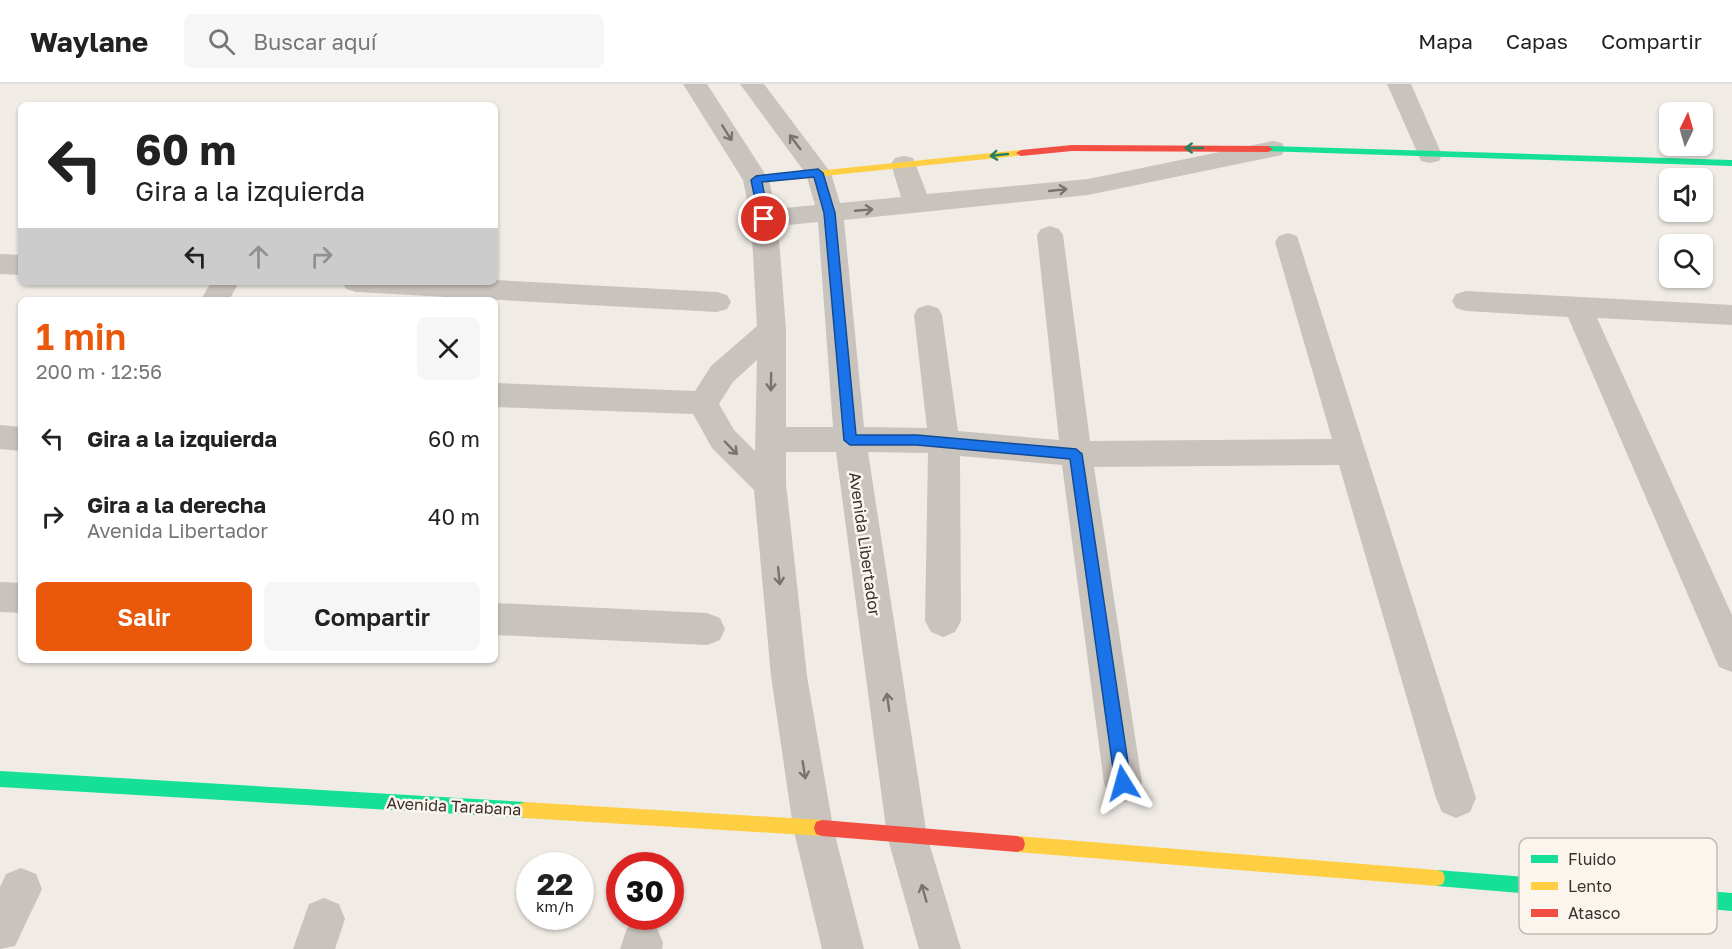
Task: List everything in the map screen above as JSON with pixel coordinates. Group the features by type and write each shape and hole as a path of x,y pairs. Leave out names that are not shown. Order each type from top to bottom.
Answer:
{"street":[{"path":"695,84 756,180 764,219 772,330 770,484 789,676 813,827 843,949"},
{"name":"Avenida Libertador","path":"752,84 818,173 830,213 850,440 907,836 940,949"},
{"path":"1399,84 1430,155"},
{"path":"756,180 1072,148 1273,149 1732,163"},
{"path":"764,219 1088,187 1273,149"},
{"path":"904,164 917,205"},
{"path":"1050,235 1076,454 1123,783"},
{"path":"1288,242 1456,798"},
{"path":"0,264 18,265"},
{"path":"410,285 717,302"},
{"path":"1466,301 1732,315"},
{"path":"1578,307 1732,655"},
{"path":"928,315 944,444 943,621"},
{"path":"703,403 722,374 772,330"},
{"path":"498,395 703,403"},
{"path":"703,403 712,426 729,447 770,484"},
{"path":"0,437 18,439"},
{"path":"771,439 917,440 1076,454 1352,452"},
{"path":"0,597 18,598"},
{"path":"498,619 707,629"},
{"name":"Avenida Tarabana","path":"0,779 813,827 1519,885"},
{"path":"0,931 21,890"},
{"name":"Avenida Tarabana","path":"1717,901 1732,902"}],"traffic: fast":[{"path":"1268,149 1732,163"},
{"path":"0,779 525,810"},
{"path":"1437,878 1519,885"},
{"path":"1717,901 1732,902"}],"traffic: slow":[{"path":"756,180 1021,153"},
{"path":"525,810 822,828"},
{"path":"1017,844 1437,878"}],"traffic: jam":[{"path":"1021,153 1072,148 1268,149"},
{"path":"822,828 1017,844"}],"route":[{"path":"764,219 756,180 818,173 830,213 850,440 917,440 1076,454 1123,783"}]}
